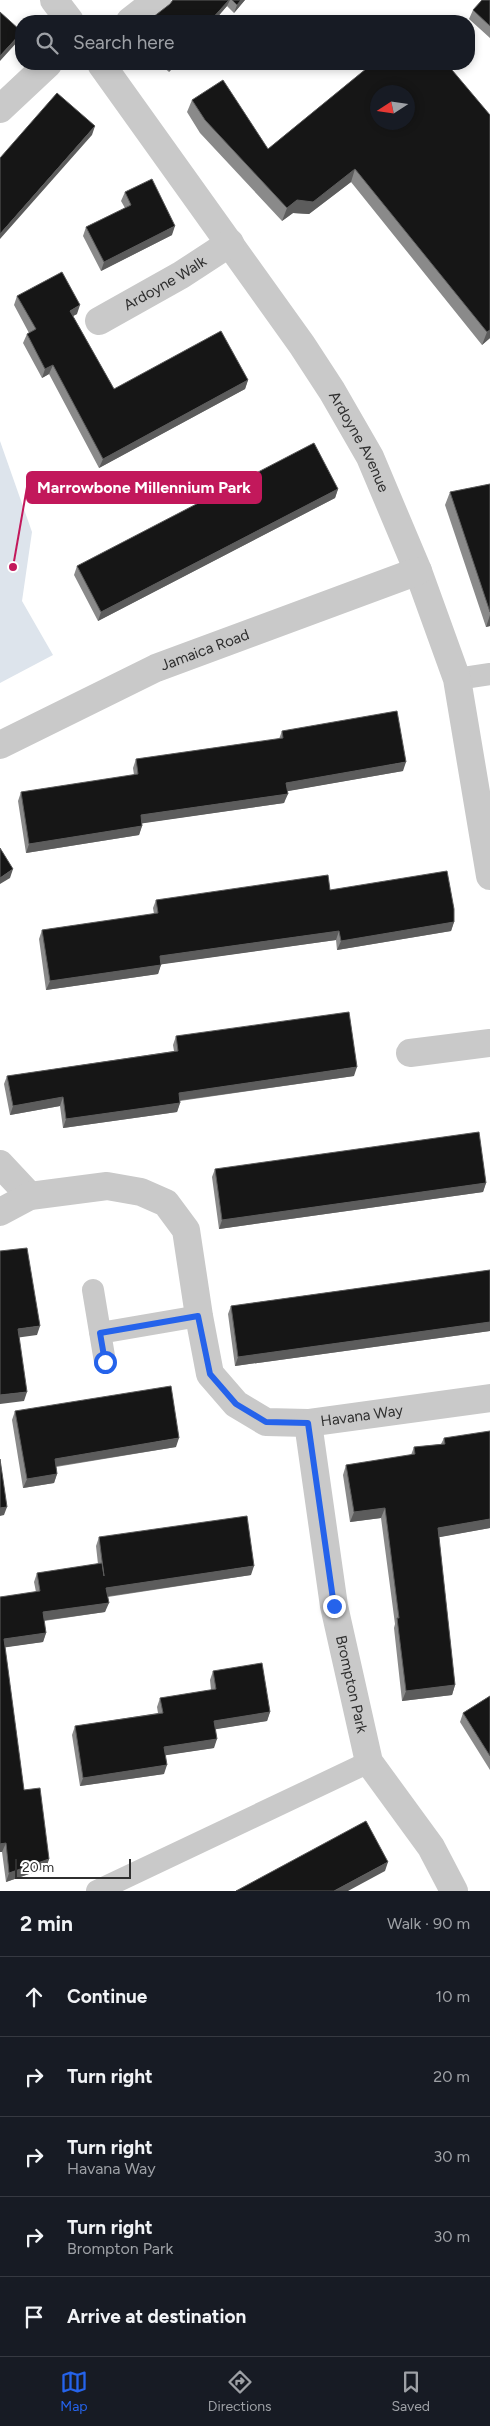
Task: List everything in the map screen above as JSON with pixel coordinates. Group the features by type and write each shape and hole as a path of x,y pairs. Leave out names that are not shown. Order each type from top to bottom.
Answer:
{"street":[{"path":"54,0 65,15"},
{"path":"138,15 157,0"},
{"path":"1,107 41,70"},
{"name":"Ardoyne Avenue","path":"105,70 230,242 332,391 370,458 418,571 457,679 490,876"},
{"name":"Ardoyne Walk","path":"99,321 181,275 230,242"},
{"name":"Jamaica Road","path":"0,745 156,668 418,571"},
{"path":"410,1053 490,1043"},
{"path":"0,1164 30,1196 0,1212"},
{"name":"Havana Way","path":"30,1196 107,1186 141,1192 166,1203 186,1230 198,1316 210,1374 236,1404 266,1422 308,1423 490,1398"},
{"name":"Brompton Park","path":"308,1423 334,1606 369,1762 431,1847 454,1891"}],"lane":[{"path":"457,679 490,674"},
{"path":"93,1290 105,1362"},
{"path":"100,1333 198,1316"},
{"path":"97,1891 369,1762"}],"shaded area":[{"path":"0,441 32,532 22,601 53,655 0,683"}],"building":[{"path":"173,0 229,0 215,15 156,15"},
{"path":"232,0 241,0 237,5"},
{"path":"482,0 490,0 490,26 473,10"},
{"path":"0,12 15,26 15,40 0,56"},
{"path":"365,70 452,70 490,115 490,330 487,332 355,169 313,202 297,200 287,208 205,120 192,100 223,80 268,149"},
{"path":"57,93 95,126 0,234 0,158"},
{"path":"152,179 175,226 104,262 86,227 131,205 125,192"},
{"path":"62,272 80,305 70,311 114,389 221,331 248,380 103,459 53,365 45,369 27,334 36,329 17,296"},
{"path":"314,443 338,489 101,612 77,566"},
{"path":"490,484 490,612 450,492"},
{"path":"397,711 406,762 286,783 288,794 141,815 142,826 29,844 21,792 138,774 136,759 283,738 282,731"},
{"path":"0,848 13,869 0,878"},
{"path":"447,871 454,909 454,922 341,941 339,931 160,956 161,965 50,981 42,930 158,913 156,900 328,875 330,890"},
{"path":"349,1012 357,1067 179,1093 180,1103 66,1119 63,1097 13,1106 7,1076 178,1051 176,1036"},
{"path":"479,1132 486,1183 222,1220 215,1169"},
{"path":"27,1248 40,1326 18,1329 27,1392 0,1395 0,1251"},
{"path":"490,1270 490,1322 238,1357 231,1306"},
{"path":"171,1386 179,1438 55,1459 57,1474 27,1479 15,1411"},
{"path":"490,1431 490,1519 438,1528 455,1685 406,1691 385,1508 354,1512 346,1465 415,1454 414,1447 445,1444 444,1438"},
{"path":"0,1459 7,1507 0,1508"},
{"path":"247,1516 254,1566 106,1588 109,1603 43,1612 46,1633 4,1639 24,1790 40,1788 49,1859 9,1873 6,1843 0,1844 0,1597 40,1591 37,1573 102,1563 104,1576 99,1537"},
{"path":"262,1663 270,1712 214,1721 217,1739 164,1747 167,1765 83,1778 75,1726 163,1713 160,1698 216,1689 213,1671"},
{"path":"490,1696 490,1756 463,1713"},
{"path":"366,1821 388,1862 334,1891 236,1891"}],"place":[{"name":"Marrowbone Millennium Park","path":"13,567"}],"route":[{"path":"105,1362 100,1333 198,1316 210,1374 236,1404 266,1422 308,1423 310,1451 334,1606"}]}
